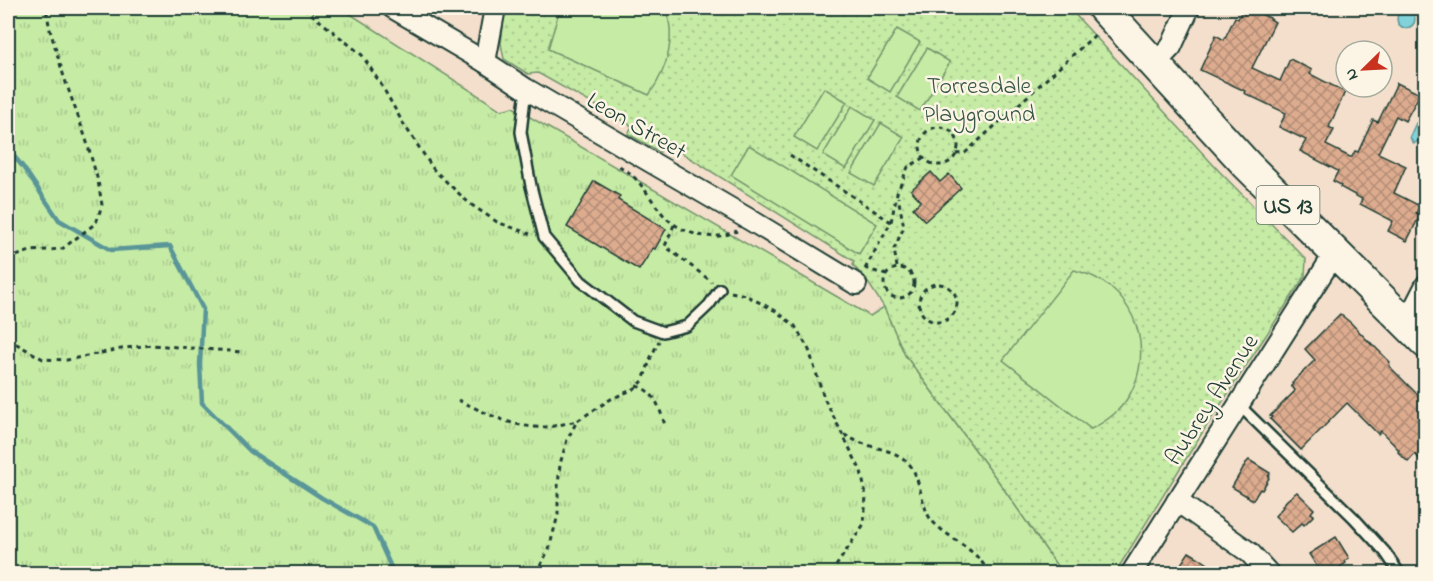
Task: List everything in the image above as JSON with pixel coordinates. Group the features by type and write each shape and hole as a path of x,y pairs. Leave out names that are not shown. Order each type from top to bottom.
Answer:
{"main road":[{"name":"US 13","path":"1099,21 1155,64 1221,137 1416,333"}],"street":[{"name":"Leon Street","path":"393,8 485,62 526,90 752,221 861,276"},
{"path":"485,62 495,8"},
{"path":"1155,64 1171,47 1190,8"},
{"name":"Aubrey Avenue","path":"1131,573 1335,252"},
{"path":"1416,333 1425,285"},
{"path":"1177,501 1250,553 1269,573"}],"lane":[{"path":"526,90 522,132 531,186 544,237 581,281 633,321 663,332 687,326 709,305 720,289"},
{"path":"1238,404 1354,518 1385,552 1400,573"}],"path":[{"path":"8,259 30,251 62,249 96,223 102,205 98,181 64,77 46,8"},
{"path":"304,8 362,55 434,170 470,204 497,222 524,233 544,237"},
{"path":"956,154 965,153 1099,21"},
{"path":"939,127 951,131 957,142 956,154 941,165 929,162 924,158 920,146 924,135 933,128 939,127"},
{"path":"790,155 891,222"},
{"path":"861,276 891,222 897,194 908,167 924,158"},
{"path":"619,166 633,175 667,221 683,231 706,237 725,236 752,221"},
{"path":"897,194 904,227 894,249 897,267"},
{"path":"674,225 665,246 720,289 745,295 776,311 795,326 809,350 824,398 861,471 866,496 864,524 833,573"},
{"path":"897,267 906,269 914,276 915,286 904,298 893,297 886,290 884,280 886,275 897,267"},
{"path":"861,276 886,275"},
{"path":"931,285 943,285 949,288 956,298 955,310 947,319 930,320 921,311 919,299 922,293 931,285"},
{"path":"912,291 922,293"},
{"path":"458,400 500,420 534,427 555,426 577,421 643,381 663,332"},
{"path":"8,339 43,359 67,360 152,345 243,352"},
{"path":"636,386 645,389 655,399 665,425"},
{"path":"536,573 549,549 558,515 560,464 567,440 577,421"},
{"path":"842,434 862,444 895,453 911,466 930,519 974,553 985,564 989,573"}],"green space":[{"path":"8,8 341,8 501,110 513,107 870,316 884,307 905,355 999,482 1062,573 8,573"},
{"name":"Torresdale Playground","path":"505,8 1069,8 1219,171 1306,259 1305,276 1202,433 1115,573 1062,573 999,482 905,355 884,307 853,265 854,261 666,143 660,152 628,134 632,126 538,73 528,74 504,59 501,44"},
{"path":"560,8 666,8 670,31 668,53 661,74 649,95 548,49"},
{"path":"897,29 920,42 890,92 867,78"},
{"path":"927,48 950,62 920,111 897,97"},
{"path":"824,88 847,102 817,151 794,137"},
{"path":"852,106 875,120 846,169 823,155"},
{"path":"881,123 904,137 874,186 851,173"},
{"path":"749,145 877,224 859,254 731,175"},
{"path":"1074,270 1103,282 1124,301 1133,317 1141,351 1134,385 1126,400 1111,416 1091,429 1003,360"}],"water":[{"path":"1406,10 1412,13 1415,19 1412,25 1406,28 1400,25 1397,19 1400,13"},
{"path":"1420,121 1424,123 1425,128 1418,141 1414,143 1410,136 1416,123"}],"building":[{"path":"1243,8 1248,8 1275,22 1252,68 1280,81 1290,59 1312,70 1310,74 1334,86 1334,99 1342,99 1329,127 1334,130 1326,145 1350,157 1355,151 1358,152 1373,120 1378,122 1389,99 1394,99 1394,89 1397,83 1420,94 1405,121 1396,116 1378,153 1406,166 1394,193 1420,206 1416,213 1420,215 1407,241 1388,231 1393,221 1360,204 1362,199 1333,181 1338,171 1300,151 1306,140 1279,127 1286,113 1200,70 1216,35 1224,40 1235,17 1238,19"},
{"path":"931,172 940,182 949,174 961,188 925,221 913,208 921,201 911,190"},
{"path":"594,181 620,196 618,200 666,229 655,249 653,248 639,270 567,227"},
{"path":"1340,314 1390,362 1389,366 1425,402 1425,465 1415,454 1408,462 1381,431 1378,434 1347,403 1301,450 1270,419 1272,417 1270,416 1294,392 1292,383 1315,360 1305,349"},
{"path":"1249,460 1270,473 1262,490 1260,489 1253,500 1232,487"},
{"path":"1297,492 1314,509 1311,513 1314,515 1292,532 1275,516 1287,500"},
{"path":"1336,537 1349,558 1345,561 1346,563 1334,571 1332,568 1321,573 1309,554"},
{"path":"1189,552 1199,558 1221,573 1175,573"}],"waterway":[{"path":"8,149 59,220 111,250 170,246 203,309 200,364 202,403 250,451 322,498 373,527 394,574"}]}
